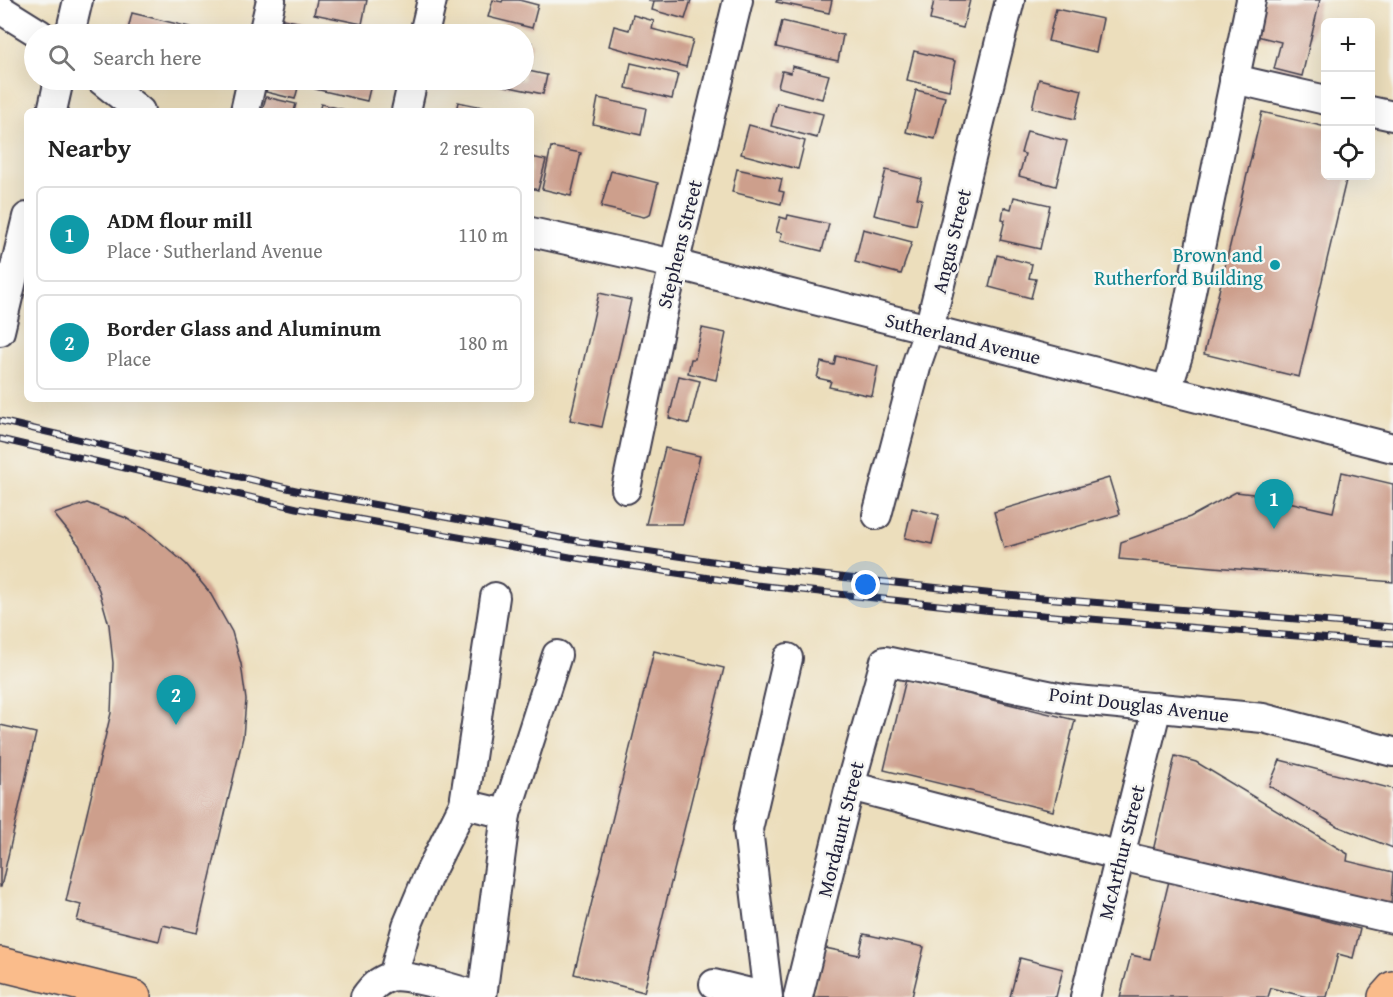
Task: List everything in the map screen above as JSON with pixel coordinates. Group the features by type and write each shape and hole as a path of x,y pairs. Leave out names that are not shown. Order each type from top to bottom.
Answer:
{"main road":[{"path":"0,964 134,997"},
{"path":"1384,997 1393,988"}],"street":[{"path":"72,24 78,0"},
{"path":"265,24 271,0"},
{"path":"426,24 432,0"},
{"name":"Stephens Street","path":"626,489 674,264 738,0"},
{"name":"Angus Street","path":"877,515 918,360 929,329 1010,0"},
{"path":"1167,390 1178,355 1251,0"},
{"path":"0,9 24,24"},
{"path":"1234,79 1321,99"},
{"path":"53,108 57,90"},
{"path":"114,90 136,108"},
{"path":"246,108 250,90"},
{"path":"407,108 411,90"},
{"path":"1375,112 1393,116"},
{"path":"0,331 24,230"},
{"name":"Sutherland Avenue","path":"534,233 674,264 1393,448"},
{"path":"393,976 407,926 428,876 464,804 495,597"},
{"path":"365,997 374,984 393,976 438,984 482,997 506,814 557,655"},
{"path":"714,984 768,997 748,829 788,658"},
{"name":"Point Douglas Avenue","path":"885,661 1067,699 1263,718 1393,752"},
{"name":"Mordaunt Street","path":"798,997 850,786 885,661"},
{"name":"McArthur Street","path":"1086,997 1157,707"},
{"path":"850,786 1120,856 1393,919"},
{"path":"464,804 506,814"}],"building":[{"path":"317,0 367,0 362,24 314,14"},
{"path":"493,0 502,2 503,0 519,0 538,5 533,24 516,24 488,17"},
{"path":"691,0 685,19 652,10 654,2 648,1"},
{"path":"777,0 832,0 829,13 776,2"},
{"path":"934,0 970,0 963,28 930,20"},
{"path":"1266,0 1320,0 1302,76 1274,69 1281,42 1257,36"},
{"path":"1056,9 1103,19 1096,52 1048,41"},
{"path":"132,13 177,24 129,24"},
{"path":"633,15 654,21 652,29 693,40 686,67 609,46 614,26 629,30"},
{"path":"283,19 307,24 282,24"},
{"path":"782,21 843,35 838,61 776,47"},
{"path":"914,51 955,61 949,90 907,80"},
{"path":"631,63 678,74 672,99 626,88"},
{"path":"792,66 829,75 822,99 778,87 782,71 791,73"},
{"path":"534,72 547,75 543,94 524,90 534,90"},
{"path":"1039,79 1082,90 1075,119 1032,108"},
{"path":"266,90 297,90 295,99 266,92"},
{"path":"319,90 370,90 367,101"},
{"path":"916,90 945,97 935,139 906,132"},
{"path":"266,97 296,104 295,108 263,108"},
{"path":"598,98 646,108 641,135 593,124"},
{"path":"458,102 487,108 457,108"},
{"path":"777,103 823,114 817,138 771,126"},
{"path":"321,104 338,108 320,108"},
{"name":"Brown and Rutherford Building","path":"1262,112 1321,126 1321,180 1346,180 1299,377 1204,354"},
{"path":"749,125 805,141 798,169 741,154"},
{"path":"1027,131 1067,141 1056,186 1019,176 1025,154 1021,153"},
{"path":"551,147 581,153 571,196 542,189"},
{"path":"534,158 546,160 538,190 534,189"},
{"path":"737,169 782,179 779,191 784,192 781,204 732,192"},
{"path":"886,170 922,179 917,198 922,199 916,225 874,215"},
{"path":"611,171 658,183 650,215 644,217 601,207"},
{"path":"1014,197 1050,205 1040,249 1000,240 1005,220 1002,219 1004,207 1011,209"},
{"path":"788,215 829,224 822,251 780,241 782,233 776,232 780,217 787,219"},
{"path":"863,229 912,242 901,274 855,262"},
{"path":"997,255 1032,264 1029,278 1036,279 1031,298 989,287"},
{"path":"599,293 631,300 602,427 570,420"},
{"path":"702,328 726,333 716,380 688,373 691,359 695,359"},
{"path":"836,356 878,366 872,396 829,387 831,381 817,378 821,362 834,365"},
{"path":"679,376 700,381 689,424 669,418"},
{"path":"665,448 700,456 683,524 646,524"},
{"path":"1342,472 1393,484 1393,582 1119,559 1121,542 1190,517 1236,492 1333,512"},
{"path":"1109,478 1120,514 1004,548 994,512"},
{"path":"87,503 126,518 152,535 186,564 210,593 232,632 241,664 246,700 243,737 197,933 163,925 159,941 77,921 81,905 66,901 111,713 113,663 109,625 99,590 79,545 54,514"},
{"path":"912,508 939,515 932,544 905,538"},
{"path":"654,651 724,668 644,992 574,974"},
{"path":"906,679 1075,720 1053,811 884,770"},
{"path":"0,725 36,733 1,887 0,887"},
{"path":"1175,756 1196,762 1348,854 1347,861 1393,872 1391,907 1153,851"},
{"path":"1280,760 1393,789 1393,848 1337,826 1269,786"},
{"path":"1169,881 1360,929 1353,958 1338,954 1327,997 1307,997 1271,988 1268,997 1120,997 1131,955 1150,959"},
{"path":"864,934 924,947 912,997 813,997 825,948 859,955"},
{"path":"1020,958 1063,969 1056,997 1010,997"}],"railway":[{"path":"0,421 300,491 572,540 758,568 995,594 1393,627"},
{"path":"0,439 297,508 570,557 756,585 993,611 1393,644"}],"place":[{"name":"Brown and Rutherford Building","path":"1275,265"},
{"name":"ADM flour mill","path":"1274,529"},
{"name":"Border Glass and Aluminum","path":"176,725"}]}
